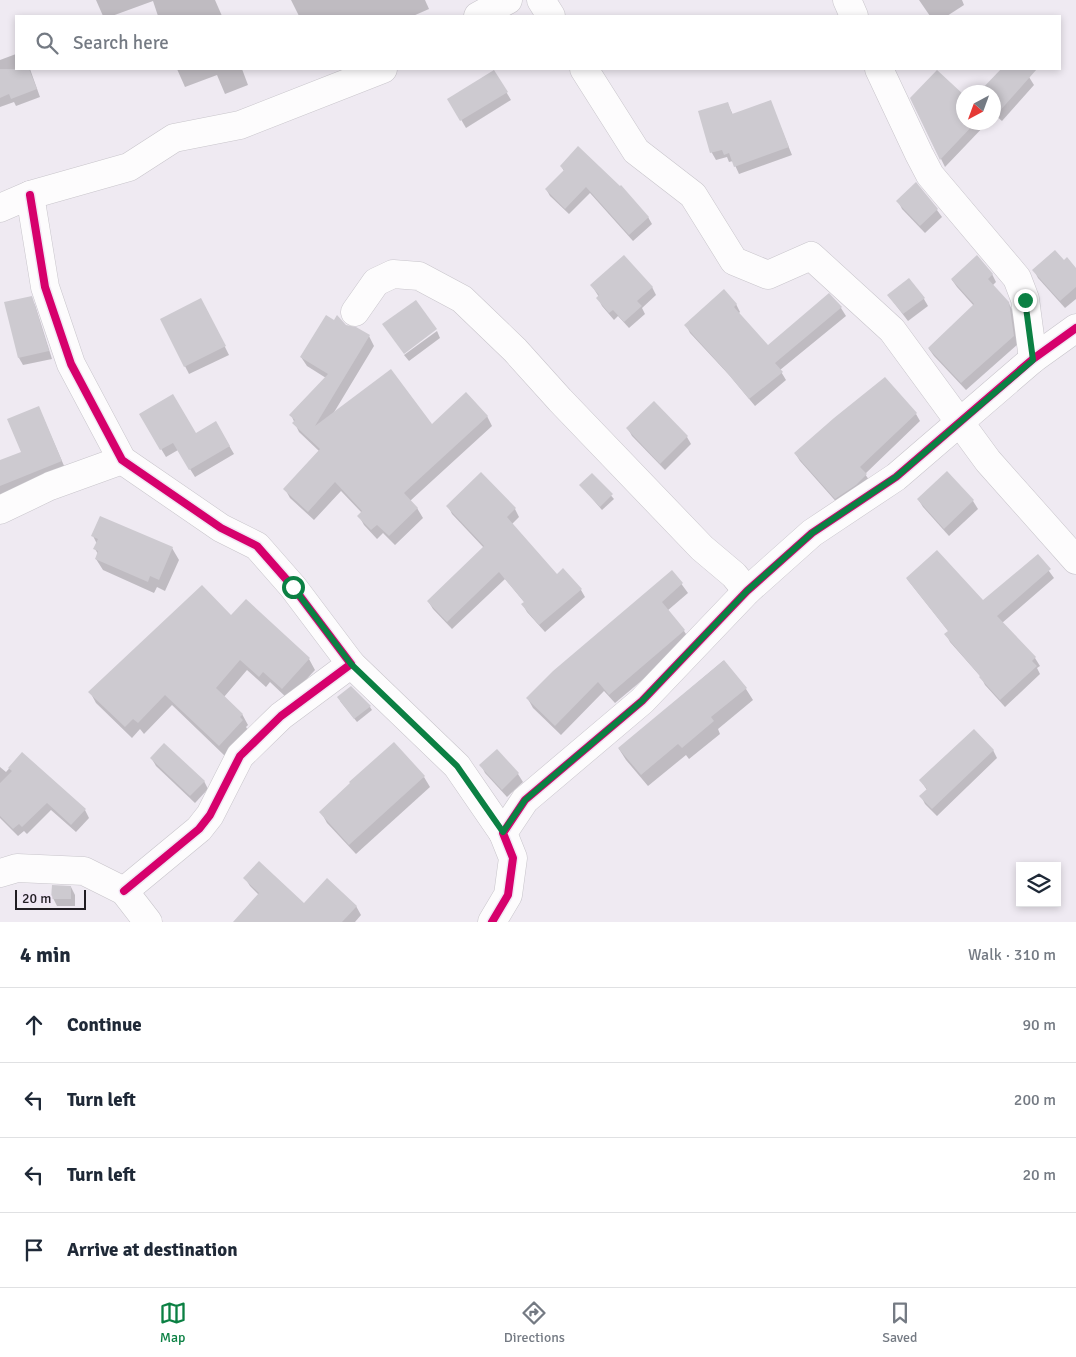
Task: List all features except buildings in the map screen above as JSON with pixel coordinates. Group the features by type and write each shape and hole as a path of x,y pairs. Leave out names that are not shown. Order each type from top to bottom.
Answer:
{"street":[{"path":"480,15 508,0"},
{"path":"541,0 550,15"},
{"path":"847,0 854,15"},
{"path":"0,208 30,195 129,167 174,138 240,125 380,70"},
{"path":"585,70 636,151 693,194 734,261 768,274 811,256 892,330 988,461 1076,560"},
{"path":"879,70 930,174 1017,278 1025,300 1033,360"},
{"path":"30,195 46,287 71,364 122,460 221,528 256,546 293,587 351,664 457,766 503,832 513,858 508,895 492,922"},
{"path":"355,312 376,282 393,274 419,276 462,299 515,350 669,514 702,548 734,575 747,591"},
{"path":"503,832 525,800 642,701 747,591 812,533 896,477 1033,360 1076,328"},
{"path":"0,510 50,486 122,460"},
{"path":"124,891 199,829 210,815 240,756 281,716 351,664"},
{"path":"0,873 17,868 84,871 124,891 148,922"}],"cycle path":[{"path":"30,195 45,287 71,364 122,460 221,528 257,546 293,587 351,664 281,716 240,756 210,815 199,829 124,891"},
{"path":"492,922 508,895 513,858 503,833 525,800 642,701 747,591 812,533 896,477 1033,359 1076,328"}],"route":[{"path":"293,587 351,664 457,766 503,832 525,800 642,701 747,591 812,533 896,477 1033,360 1025,300"}]}
